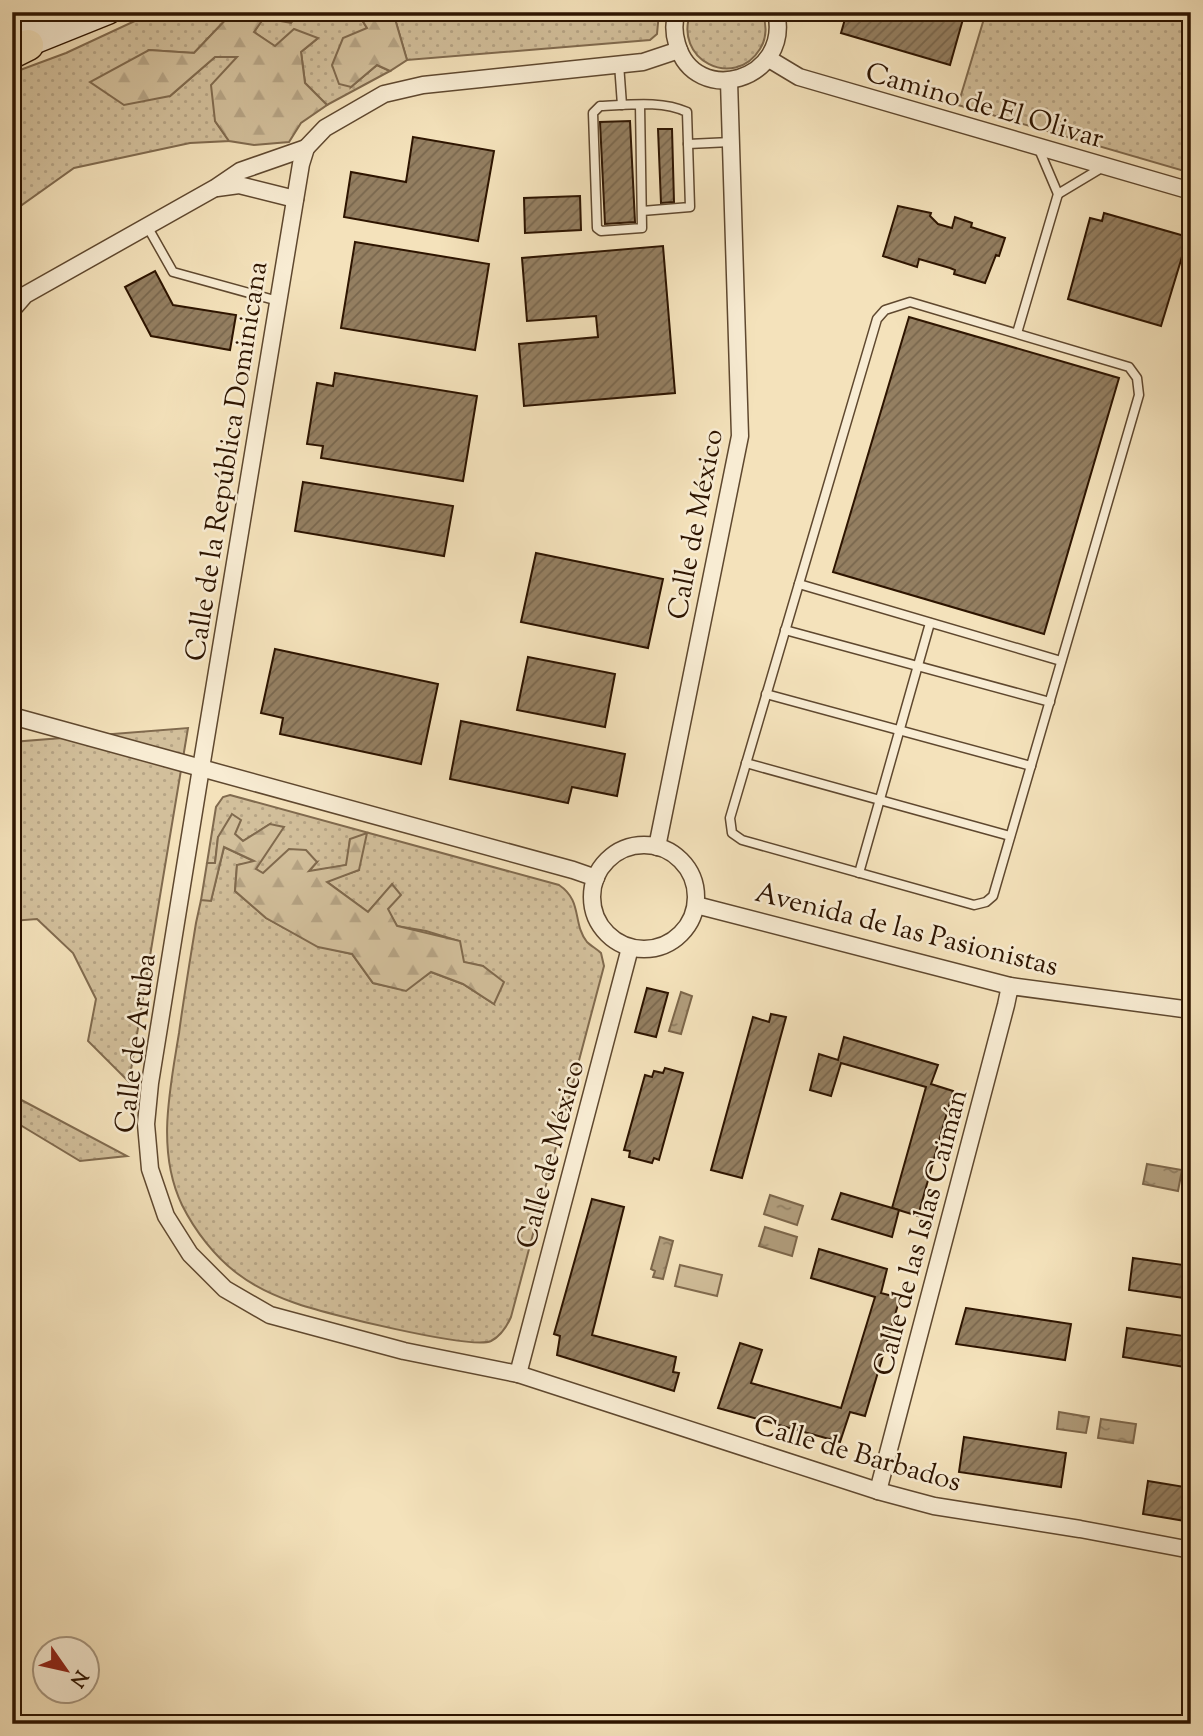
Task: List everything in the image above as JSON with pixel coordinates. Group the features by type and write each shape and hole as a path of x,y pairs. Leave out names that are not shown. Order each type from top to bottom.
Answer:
{"main road":[{"path":"16,44 51,12"},
{"path":"16,44 109,12"}],"street":[{"path":"677,12 674,35 678,50 687,63 700,74 729,81 756,72 769,59 777,42 779,25 776,12"},
{"path":"12,310 25,295 215,188 240,171 306,148 325,128 384,94 423,85 643,62 678,50"},
{"name":"Camino de El Olivar","path":"769,59 799,77 1191,191"},
{"name":"Calle de México","path":"657,847 740,436 729,81"},
{"name":"Calle de la República Dominicana","path":"201,768 295,200 306,148"},
{"path":"215,188 239,185 295,200"},
{"path":"12,716 596,878"},
{"name":"Calle de Aruba","path":"201,768 152,1069 146,1124 150,1169 166,1216 190,1255 226,1289 270,1315 404,1351 518,1374"},
{"path":"642,845 657,847 683,862 696,890 696,905 690,922 679,935 665,945 648,949 630,948 614,940 602,928 594,912 592,895 596,878 603,865 621,851 642,845"},
{"name":"Avenida de las Pasionistas","path":"696,905 1010,986 1191,1010"},
{"name":"Calle de México","path":"518,1374 630,948"},
{"name":"Calle de las Islas Caimán","path":"878,1491 1010,986"},
{"name":"Calle de Barbados","path":"518,1374 878,1491 934,1506 1191,1550"}],"lane":[{"path":"619,64 622,105"},
{"path":"640,105 642,228 601,231 597,228 593,113 600,106 622,105 640,105 673,106 687,112 690,208 642,211"},
{"path":"688,144 731,142"},
{"path":"1017,333 1058,194 1037,146"},
{"path":"1058,194 1105,166"},
{"path":"147,226 173,272 278,301"},
{"path":"910,302 1129,367 1137,378 1139,395 993,896 986,902 974,905 742,840 732,833 730,818 799,584 877,319 885,310 910,302"},
{"path":"799,584 1061,661"},
{"path":"859,873 930,623"},
{"path":"785,630 1049,702"},
{"path":"766,694 1031,766"},
{"path":"746,763 1010,836"}],"green space":[{"path":"154,12 233,12 194,53 149,50 170,96 215,57 238,57 215,121 229,141 190,143 74,168 12,212 12,73 66,53"},
{"path":"233,12 300,12 291,23 264,18 254,32 275,46 294,29 318,38 301,52 305,83 327,105 301,123 289,142 254,145 229,141 215,121 211,85 237,57 215,57 170,96 124,105 90,82 149,50 194,53"},
{"path":"300,12 357,12 367,28 351,87 377,65 390,71 327,105 305,83 301,52 317,39 275,47 254,32 264,17 291,22"},
{"path":"357,12 393,12 407,60 390,71 377,65 351,87 339,84 332,65 343,38 367,28"},
{"path":"393,12 659,12 657,34 650,40 407,60"},
{"path":"691,12 762,12 765,31 760,49 749,61 736,68 709,64 690,44 687,29"},
{"path":"986,12 1191,12 1191,173 958,105"},
{"path":"188,728 129,1082 88,1041 96,999 73,953 37,919 12,921 12,742"},
{"path":"230,795 559,885 571,898 582,935 601,953 604,966 511,1317 498,1336 491,1341 427,1336 310,1308 273,1294 245,1279 221,1260 199,1234 182,1205 169,1163 169,1098 201,900 211,900 224,847 256,862 237,865 235,891 266,918 318,946 352,954 373,983 405,990 431,972 463,984 494,1004 483,966 463,962 459,941 397,926 387,909 392,885 368,912 326,881 359,870 350,839 347,865 308,872 317,862 263,874 256,869 270,824 243,841 235,834 218,837 215,863 207,863 216,807 223,797"},
{"path":"232,814 241,820 235,834 243,841 270,824 284,827 256,869 263,873 289,849 306,850 317,862 309,871 346,865 350,839 367,833 359,870 327,882 368,912 392,884 401,895 388,909 397,926 460,941 464,962 483,966 504,982 494,1004 463,984 431,972 406,991 373,983 352,954 318,947 266,918 235,891 237,865 254,861 224,847 211,901 201,900 207,863 215,863 218,837"},
{"path":"12,1095 127,1156 80,1161 12,1120"},
{"path":"680,1265 722,1275 717,1296 675,1286"}],"water":[{"path":"681,992 692,996 681,1034 669,1031"},
{"path":"1147,1164 1182,1170 1178,1191 1143,1184"},
{"path":"770,1195 803,1206 797,1225 764,1214"},
{"path":"765,1227 797,1237 792,1256 759,1246"},
{"path":"660,1237 673,1241 663,1279 653,1277 655,1271 651,1269"},
{"path":"1059,1412 1089,1417 1086,1433 1057,1429"},
{"path":"1101,1419 1136,1424 1133,1443 1098,1438"}],"building":[{"path":"847,12 965,12 950,65 841,33"},
{"path":"630,121 635,222 605,224 600,122"},
{"path":"658,129 672,129 674,202 661,203"},
{"path":"413,137 494,151 478,241 344,217 351,172 406,182"},
{"path":"580,196 581,230 525,233 524,198"},
{"path":"898,206 931,213 930,216 938,224 952,228 955,217 972,223 971,227 1005,238 985,283 954,274 955,270 950,268 919,259 917,267 883,256"},
{"path":"1104,213 1188,237 1161,326 1068,299 1090,218 1102,221"},
{"path":"355,242 489,264 475,350 341,328"},
{"path":"663,246 675,393 524,406 519,344 598,337 596,316 527,321 522,258"},
{"path":"155,271 173,305 236,315 230,350 151,336 125,287"},
{"path":"909,317 1119,378 1044,634 833,572"},
{"path":"335,373 477,396 463,481 321,458 323,446 307,444 317,383 333,386"},
{"path":"303,482 453,506 444,556 295,531"},
{"path":"536,553 663,579 648,648 521,622"},
{"path":"275,649 438,684 421,764 280,734 283,718 261,713"},
{"path":"528,657 615,674 605,727 517,710"},
{"path":"461,721 625,754 617,796 572,787 568,803 450,779"},
{"path":"647,988 668,993 656,1037 635,1032"},
{"path":"771,1014 786,1017 742,1178 711,1170 753,1017 769,1022"},
{"path":"844,1037 938,1065 931,1084 953,1091 918,1216 892,1208 926,1087 841,1063 831,1096 810,1090 819,1054 838,1060"},
{"path":"665,1068 683,1073 659,1160 654,1158 652,1163 629,1157 630,1151 624,1150 645,1075 652,1077 654,1071 663,1073"},
{"path":"841,1193 899,1210 892,1237 832,1219"},
{"path":"592,1199 624,1207 592,1335 676,1357 673,1372 679,1373 674,1391 557,1355 560,1336 554,1334"},
{"path":"819,1249 887,1269 881,1293 900,1298 865,1416 850,1412 840,1442 718,1408 740,1343 762,1350 751,1383 841,1408 875,1297 811,1278"},
{"path":"1133,1258 1191,1266 1191,1299 1129,1290"},
{"path":"966,1308 1071,1324 1065,1360 956,1344"},
{"path":"1127,1328 1191,1337 1191,1368 1123,1357"},
{"path":"964,1437 1066,1453 1061,1487 959,1472"},
{"path":"1148,1481 1191,1488 1191,1522 1143,1514"}]}
